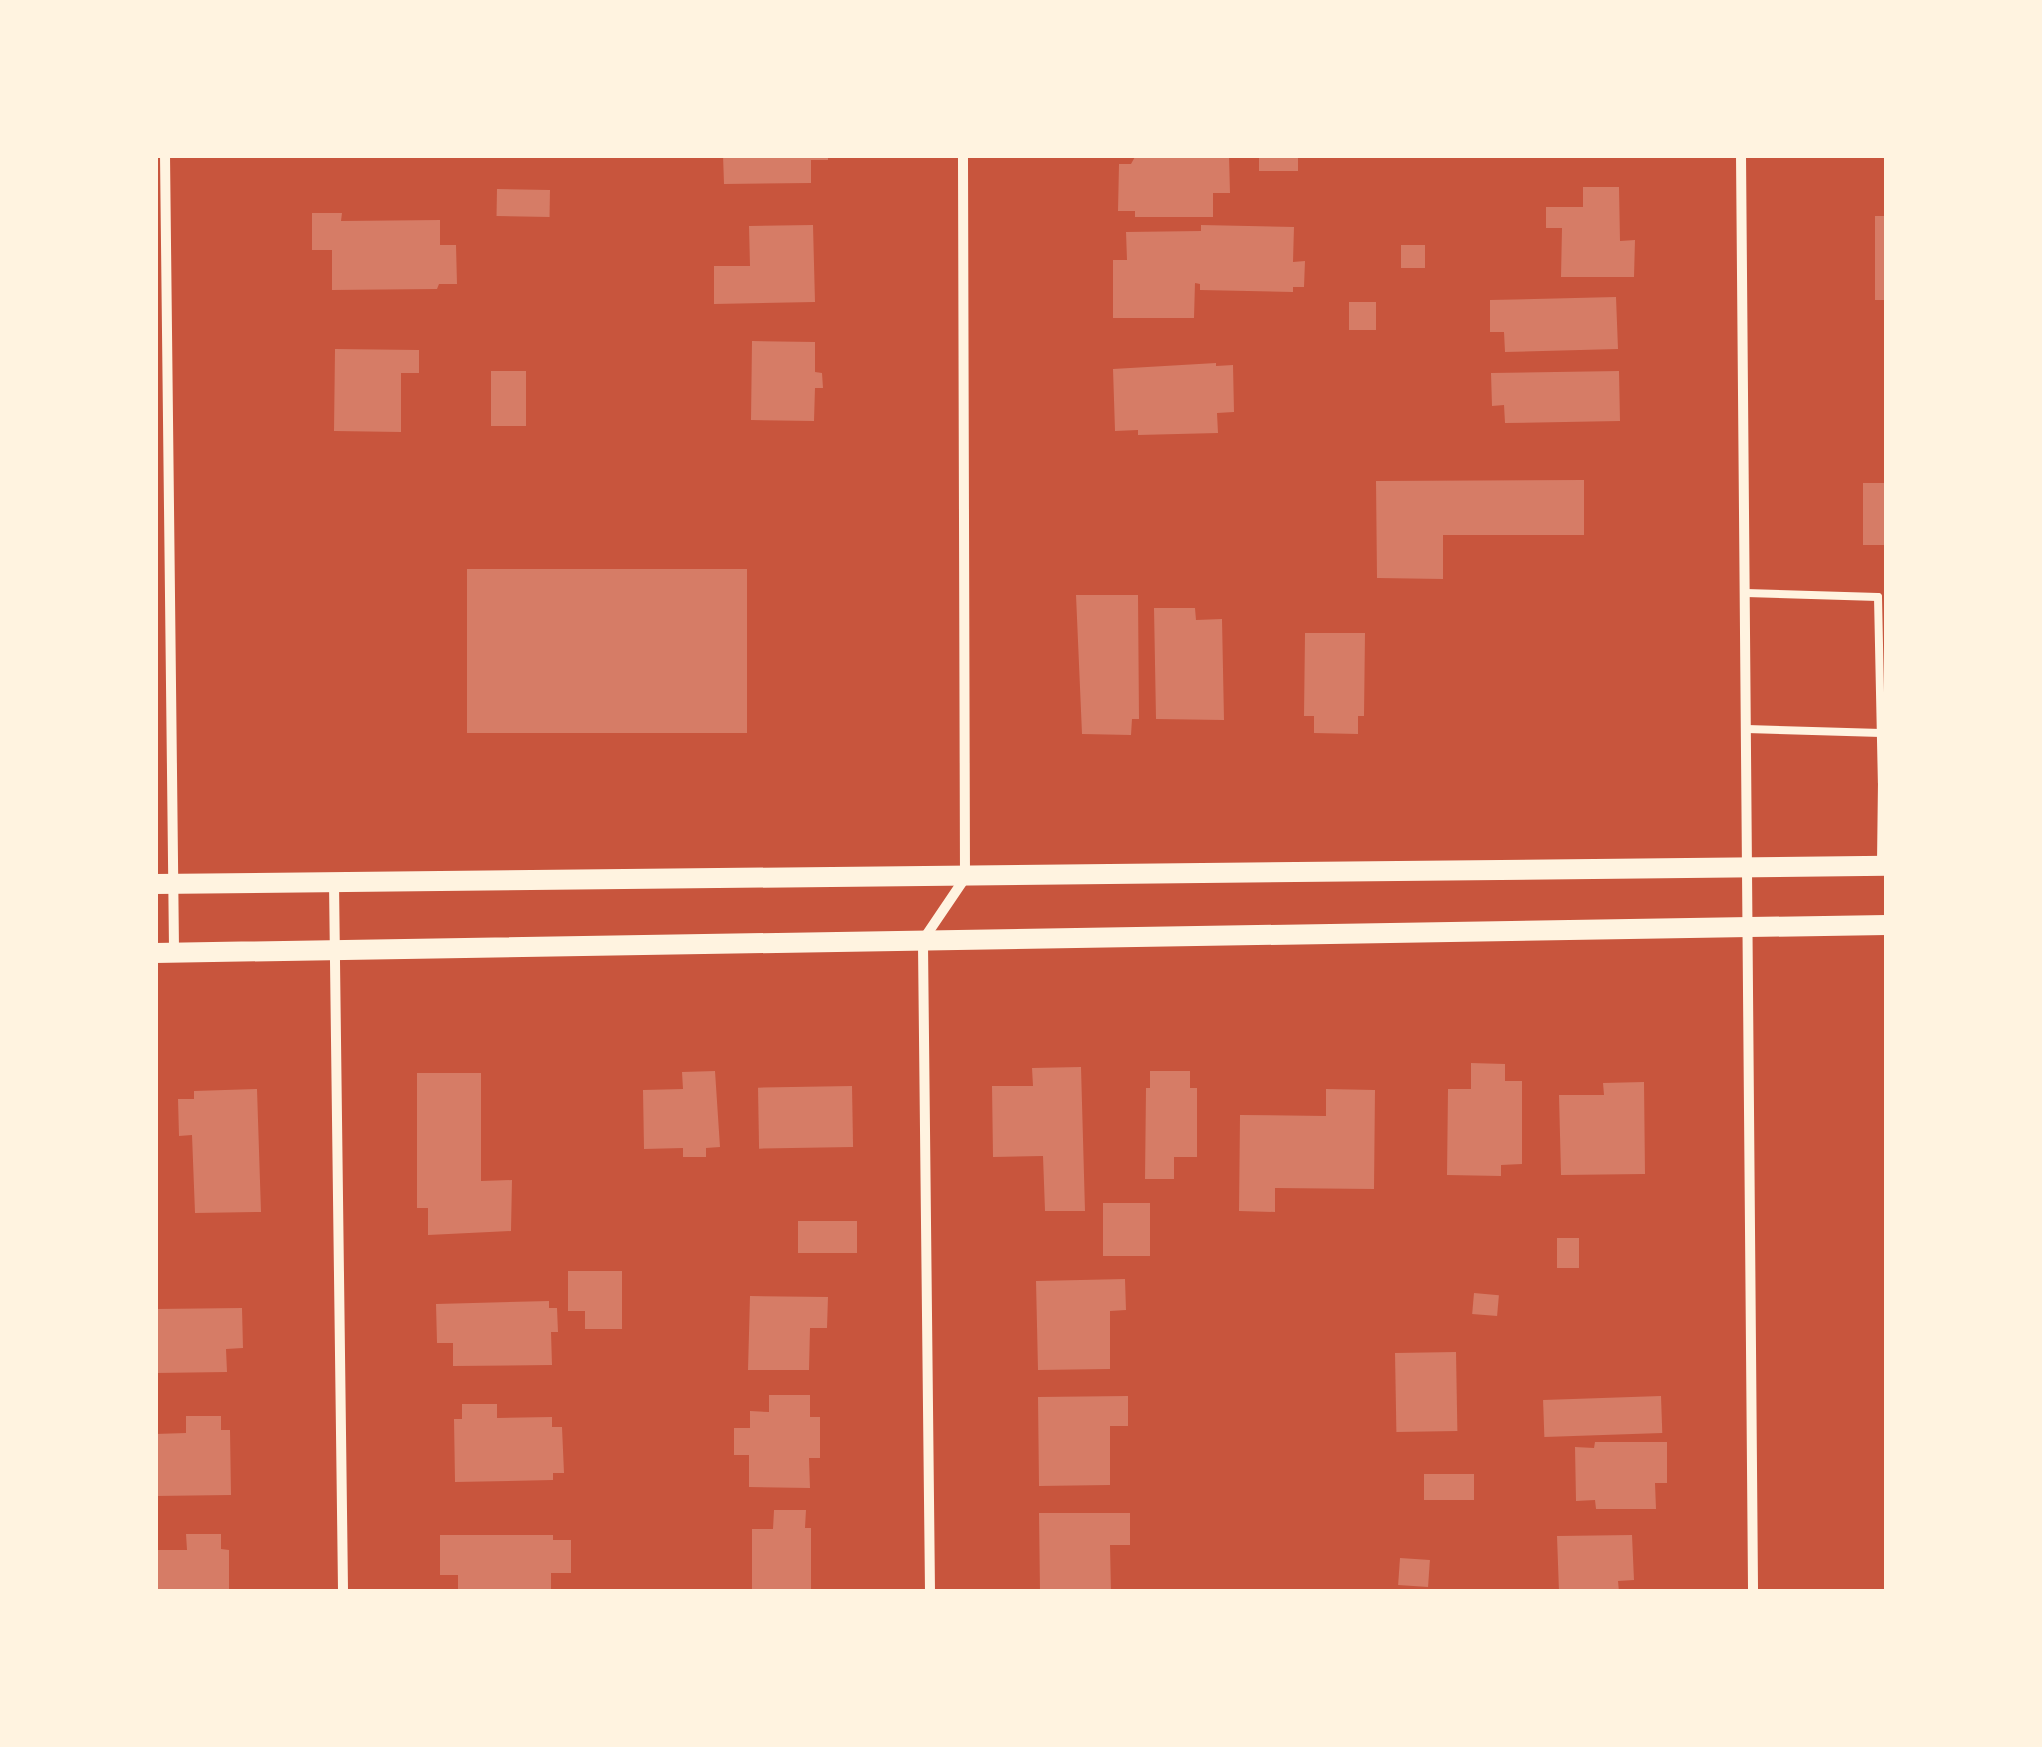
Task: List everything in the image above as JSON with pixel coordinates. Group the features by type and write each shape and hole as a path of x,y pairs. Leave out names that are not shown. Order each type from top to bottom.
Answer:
{"main road":[{"path":"165,884 1884,866"},
{"path":"165,953 1887,925"}],"street":[{"path":"165,155 165,953"},
{"path":"930,1592 924,940 965,878 964,155"},
{"path":"1742,155 1753,1592"},
{"path":"334,884 343,1592"}],"lane":[{"path":"1746,593 1878,598 1884,866"},
{"path":"1747,729 1881,733"}],"building":[{"path":"723,155 828,155 828,160 811,160 811,183 724,184"},
{"path":"1136,155 1229,155 1230,193 1213,193 1213,217 1135,217 1135,211 1118,211 1119,164 1131,164"},
{"path":"1259,155 1298,155 1298,171 1259,171"},
{"path":"1583,187 1619,187 1620,241 1635,240 1634,277 1561,277 1562,228 1546,228 1546,207 1583,207"},
{"path":"497,189 550,190 550,217 497,216"},
{"path":"312,213 342,213 341,221 440,220 440,245 456,245 457,284 439,284 437,289 332,290 332,250 312,250"},
{"path":"1875,216 1887,216 1887,300 1875,300"},
{"path":"813,225 815,302 714,304 714,266 750,266 749,226"},
{"path":"1201,225 1294,227 1293,262 1305,261 1304,287 1293,287 1293,292 1200,290 1200,284 1195,283 1194,318 1113,318 1113,260 1127,260 1126,232 1201,231"},
{"path":"1401,245 1425,245 1425,268 1401,268"},
{"path":"1616,297 1618,349 1505,352 1504,332 1490,332 1490,300"},
{"path":"1349,302 1376,302 1376,330 1349,330"},
{"path":"752,341 815,342 815,372 822,373 823,388 815,388 814,421 751,420"},
{"path":"335,349 419,350 419,373 401,373 401,432 334,431"},
{"path":"1233,365 1234,412 1217,413 1218,433 1138,435 1138,430 1115,431 1113,369"},
{"path":"491,371 526,371 526,426 491,426"},
{"path":"1619,371 1620,421 1505,423 1504,405 1492,406 1491,373"},
{"path":"1584,480 1584,535 1443,535 1443,579 1377,578 1376,481"},
{"path":"1863,483 1887,483 1887,545 1863,545"},
{"path":"467,569 747,569 747,733 467,733"},
{"path":"1076,595 1138,595 1139,719 1132,719 1131,735 1082,734"},
{"path":"1154,608 1195,608 1196,620 1222,619 1224,720 1156,719"},
{"path":"1305,633 1365,633 1364,716 1358,716 1358,734 1314,733 1314,716 1304,716"},
{"path":"1471,1063 1505,1064 1505,1081 1522,1081 1522,1164 1501,1165 1501,1176 1447,1175 1448,1089 1471,1089"},
{"path":"1081,1067 1085,1211 1045,1211 1043,1156 993,1157 992,1086 1033,1086 1032,1068"},
{"path":"715,1071 720,1147 706,1148 706,1157 683,1157 683,1148 644,1149 643,1090 683,1089 682,1072"},
{"path":"1150,1071 1190,1071 1190,1088 1197,1088 1197,1157 1174,1157 1174,1179 1145,1179 1146,1088 1150,1088"},
{"path":"417,1073 481,1073 481,1181 512,1180 511,1231 428,1235 428,1208 417,1208"},
{"path":"1644,1082 1645,1174 1561,1175 1559,1095 1604,1095 1603,1083"},
{"path":"852,1086 853,1147 759,1149 758,1088"},
{"path":"257,1089 261,1212 195,1213 192,1135 179,1136 178,1099 194,1099 194,1091"},
{"path":"1326,1089 1375,1090 1374,1189 1275,1188 1275,1212 1239,1211 1240,1115 1326,1116"},
{"path":"1103,1203 1150,1203 1150,1256 1103,1256"},
{"path":"798,1221 857,1221 857,1253 798,1253"},
{"path":"1557,1238 1579,1238 1579,1268 1557,1268"},
{"path":"568,1271 622,1271 622,1329 585,1329 585,1311 568,1311"},
{"path":"1125,1279 1126,1310 1110,1311 1110,1369 1038,1370 1036,1281"},
{"path":"1474,1293 1499,1295 1497,1316 1472,1314"},
{"path":"750,1296 828,1297 827,1328 810,1328 809,1370 748,1370"},
{"path":"549,1301 549,1308 557,1308 558,1332 551,1332 552,1365 453,1366 453,1343 437,1343 436,1304"},
{"path":"242,1308 243,1348 226,1349 227,1372 155,1373 155,1309"},
{"path":"1456,1352 1457,1431 1396,1432 1395,1353"},
{"path":"769,1395 810,1395 810,1417 820,1417 820,1458 809,1458 810,1488 749,1487 749,1455 734,1455 734,1428 750,1428 750,1411 769,1412"},
{"path":"1128,1396 1128,1426 1110,1426 1110,1485 1039,1486 1038,1397"},
{"path":"1661,1396 1662,1433 1544,1437 1543,1400"},
{"path":"462,1404 497,1404 497,1418 552,1417 552,1427 562,1427 564,1473 553,1473 553,1480 455,1482 454,1419 462,1419"},
{"path":"186,1416 221,1416 221,1430 230,1430 231,1495 155,1496 155,1434 186,1433"},
{"path":"1595,1442 1667,1442 1667,1483 1655,1483 1656,1509 1596,1509 1595,1500 1576,1501 1575,1447 1594,1448"},
{"path":"1424,1474 1474,1474 1474,1500 1424,1500"},
{"path":"774,1510 806,1510 805,1528 811,1528 811,1592 752,1592 752,1529 773,1529"},
{"path":"1039,1513 1130,1513 1130,1545 1110,1545 1111,1592 1040,1592"},
{"path":"186,1534 221,1534 221,1549 229,1550 229,1592 155,1592 155,1550 187,1550"},
{"path":"440,1535 553,1535 553,1540 571,1540 571,1573 551,1573 551,1592 458,1592 458,1575 440,1575"},
{"path":"1632,1535 1634,1580 1618,1581 1619,1592 1559,1592 1557,1536"},
{"path":"1400,1558 1430,1560 1428,1587 1398,1585"}]}
